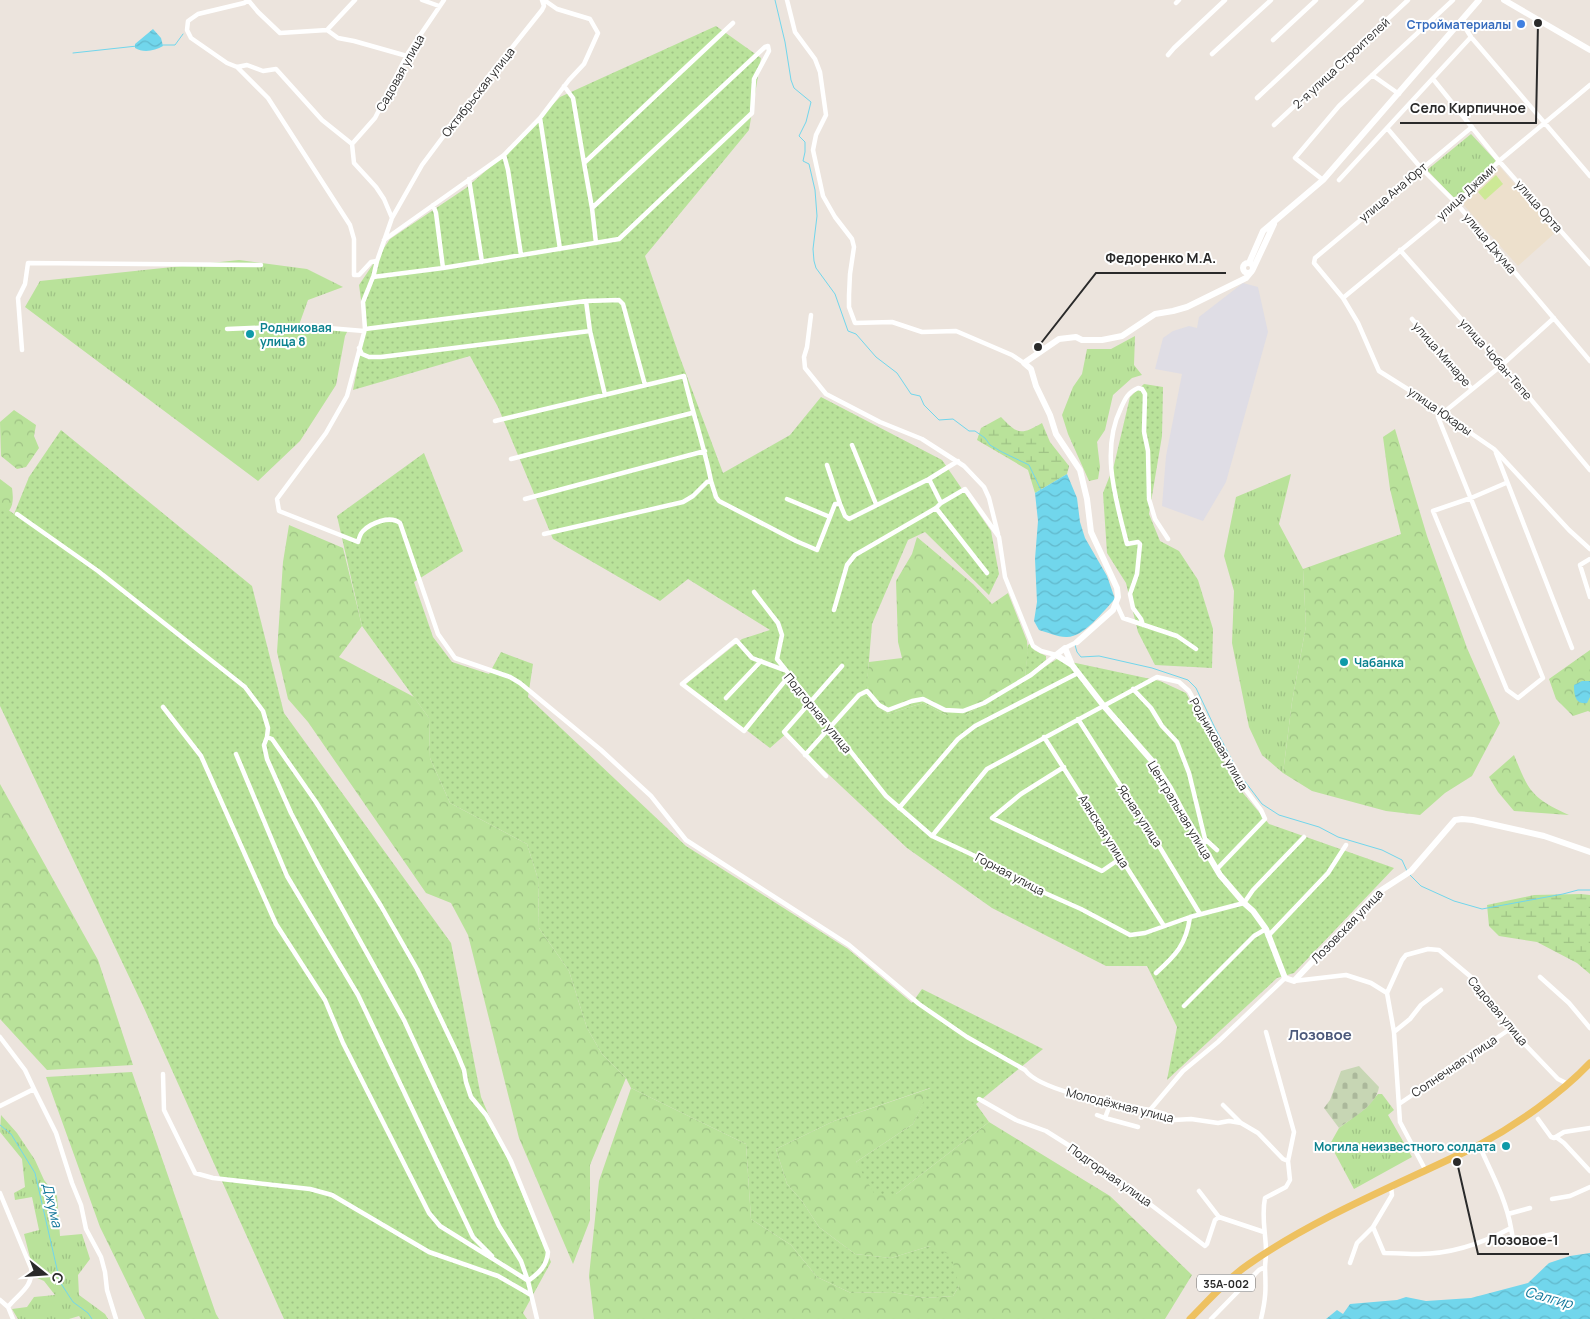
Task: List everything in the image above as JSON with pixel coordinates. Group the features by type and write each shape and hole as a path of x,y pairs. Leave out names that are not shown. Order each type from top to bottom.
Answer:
{"main road":[{"name":"35А-002","path":"1190,1319 1221,1287 1266,1253 1304,1230 1503,1132 1568,1084 1589,1065"}],"street":[{"path":"376,261 371,262 358,275 354,275 354,240 350,225 268,98 237,67 227,63 191,38 187,30 188,21 198,14 244,3 249,0 280,34 326,30 338,38 354,40 407,56"},
{"path":"326,30 356,0"},
{"path":"422,0 439,6"},
{"name":"Садовая улица","path":"352,144 375,118 407,56 444,0"},
{"path":"384,240 504,155 540,118 564,86 584,64 598,33 590,20 557,9 543,0"},
{"name":"Октябрьская улица","path":"364,330 363,302 373,278 376,261 392,218 422,165 475,94 542,10 544,6 543,0"},
{"path":"787,0 795,32 815,59 820,72 826,115 816,134 812,150 823,196 835,217 852,239 854,247 850,274 849,307 855,323 892,322 922,332 956,331 1025,361 1050,415 1056,434 1080,470 1087,498 1090,532 1118,588 1117,604 1109,615 1077,642 1065,648 1032,675 984,703 963,711 945,710 923,698 888,710 879,705 867,691 859,695 805,755"},
{"path":"1168,55 1225,0"},
{"path":"1212,54 1271,0"},
{"path":"1273,40 1316,0"},
{"path":"1256,98 1362,0"},
{"name":"2-я улица Строителей","path":"1274,125 1408,0"},
{"path":"1323,180 1295,158 1339,106 1452,0"},
{"path":"1025,361 1059,339 1076,337 1082,340 1102,340 1122,336 1154,314 1187,307 1246,278 1263,231 1323,180 1479,0"},
{"path":"1504,0 1590,50"},
{"path":"1462,21 1471,37 1590,176"},
{"path":"584,162 734,23"},
{"path":"1339,180 1471,37"},
{"path":"373,278 619,239 752,113 754,79 769,51 768,46 592,208"},
{"path":"237,67 247,65 263,70 276,69 322,120 352,144 354,163 376,187 387,205 392,218"},
{"path":"1372,75 1399,94"},
{"name":"улица Орта","path":"1433,79 1499,161 1590,264"},
{"name":"улица Джами","path":"1343,298 1457,204 1499,161 1590,85"},
{"path":"564,86 573,98 592,208 596,243"},
{"path":"540,118 560,249"},
{"name":"улица Ана Юрт","path":"1315,258 1472,127"},
{"name":"улица Джума","path":"1387,128 1421,168 1457,204 1590,361"},
{"path":"504,155 521,255"},
{"path":"470,179 482,262"},
{"path":"387,205 395,208 400,206"},
{"path":"433,205 436,212 444,268"},
{"name":"улица Чобан-Тепе","path":"1400,250 1502,365 1590,470"},
{"name":"улица Юкары","path":"1315,258 1314,263 1343,298 1358,323 1379,371 1425,400 1494,449 1569,530 1590,549"},
{"path":"22,350 18,298 25,284 28,263 261,265"},
{"path":"1246,278 1243,269 1246,272 1251,268"},
{"path":"227,328 304,326 364,330 586,300 613,299 619,300 623,304 645,385"},
{"path":"586,300 590,331 605,395"},
{"path":"811,315 804,357 805,368 826,394 880,422 922,439 958,461 984,487 989,498 999,538 1005,577 1033,646 1041,651 1056,655"},
{"name":"улица Минаре","path":"1412,318 1472,389"},
{"path":"1506,483 1471,498 1433,512 1507,690 1518,698 1543,678 1471,498 1438,417 1502,365 1554,318"},
{"path":"364,330 359,348 362,354 369,357 590,331"},
{"name":"Молодёжная улица","path":"359,348 346,396 326,434 277,499 279,511 358,542 364,530 371,526 389,519 400,523 438,634 455,658 510,677 520,683 601,750 651,796 686,840 849,945 919,1004 967,1038 1025,1070 1030,1077 1056,1089 1150,1110 1165,1114 1174,1120 1192,1119 1218,1123 1241,1122"},
{"path":"496,421 684,376 692,413 705,450 711,481 719,501 817,550 835,504 840,504"},
{"path":"1143,625 1133,608 1130,594 1137,574 1140,544 1138,542 1127,544 1110,466 1112,437 1118,413 1127,395 1138,388 1145,394 1144,432 1148,451 1149,500 1155,519 1168,539"},
{"path":"511,459 692,413"},
{"path":"852,445 876,504"},
{"path":"1494,449 1572,648"},
{"path":"525,499 705,450"},
{"path":"827,466 840,504 845,516 849,519 928,479 958,461"},
{"path":"928,479 941,503"},
{"path":"544,534 683,502 693,496 707,482 711,481"},
{"path":"834,610 846,566 855,555 966,489 999,538"},
{"path":"786,499 830,517"},
{"path":"936,508 987,573"},
{"path":"17,514 98,572 245,687 263,711 268,728 268,737 264,744 267,759 291,813 318,866 404,1020 499,1226 521,1261 537,1319"},
{"path":"1590,559 1580,565 1590,596"},
{"name":"Подгорная улица","path":"754,592 778,623 782,635 777,659 871,778"},
{"path":"1117,604 1123,618 1177,636 1196,649"},
{"path":"784,670 752,658 736,640 682,684 744,731 789,676"},
{"path":"1065,648 1072,665"},
{"name":"Центральная улица","path":"1056,655 1072,665 1103,705 1153,762 1204,843 1217,869 1267,932 1285,978"},
{"path":"726,698 761,661"},
{"path":"826,776 784,732 842,666"},
{"path":"899,808 958,740 969,731 1078,673"},
{"name":"Родниковая улица","path":"932,836 987,769 1157,676 1179,682 1189,691 1239,782 1261,810 1264,820 1217,869"},
{"path":"1133,689 1151,708 1162,726 1177,742 1188,773 1204,843 1217,850"},
{"path":"163,707 201,756 276,924 325,1000 343,1043 429,1213 440,1226 528,1281"},
{"name":"Ясная улица","path":"1078,719 1200,914"},
{"path":"268,737 272,739 316,802 381,906 438,1009 464,1070 471,1097 486,1115 511,1161 548,1252 548,1257 542,1269 528,1281"},
{"name":"Аянская улица","path":"1044,737 1164,926"},
{"path":"236,754 287,876 348,975 472,1237 494,1259"},
{"path":"1064,767 1021,794 992,818 1102,871 1121,858"},
{"name":"Горная улица","path":"871,778 886,796 932,836 973,855 1020,882 1081,909 1130,935 1145,933 1190,917 1244,903"},
{"name":"Лозовская улица","path":"1294,981 1377,893 1411,871 1455,820 1473,820 1544,836 1590,852"},
{"path":"1244,903 1253,890 1304,837"},
{"path":"1184,1006 1254,936 1267,932 1328,873 1346,845"},
{"path":"1156,973 1173,958 1182,946 1188,932 1190,917"},
{"name":"Садовая улица","path":"1387,992 1406,954 1428,949 1439,950 1477,982 1510,1029 1558,1079 1568,1084"},
{"path":"1150,1110 1183,1071 1218,1042 1285,978 1294,981 1346,974 1371,983 1387,992 1394,1032 1400,1122 1426,1171"},
{"path":"1540,977 1569,1004 1590,1028"},
{"path":"1394,1032 1410,1019 1421,1005 1441,990"},
{"name":"Солнечная улица","path":"1398,1104 1510,1029"},
{"path":"1261,1319 1266,1297 1266,1253 1263,1210 1265,1198 1288,1184 1290,1180 1288,1161 1294,1132 1266,1032"},
{"path":"0,1037 25,1070 56,1133 72,1183 82,1205 86,1229 101,1258 107,1290 116,1319"},
{"path":"163,1074 164,1110 195,1173 213,1178 310,1189 332,1195 429,1252 498,1276 531,1295"},
{"path":"0,1106 34,1089"},
{"name":"Подгорная улица","path":"980,1099 1016,1120 1046,1131 1092,1160 1205,1246 1211,1235 1215,1220 1219,1217"},
{"path":"1105,1118 1111,1102"},
{"path":"1223,1105 1241,1122 1258,1134 1283,1159 1288,1161"},
{"path":"1096,1116 1138,1127"},
{"path":"1538,1119 1551,1137 1556,1137 1564,1143 1590,1170"},
{"path":"1556,1137 1564,1132 1590,1128"},
{"path":"1479,1145 1508,1214 1513,1240 1516,1242 1553,1234"},
{"path":"1350,1263 1357,1243 1373,1228 1385,1208 1392,1195 1391,1187"},
{"path":"1552,1199 1570,1196 1590,1187"},
{"path":"1199,1191 1219,1217 1264,1232"},
{"path":"0,1193 31,1268 32,1276 24,1291 8,1307"},
{"path":"1508,1214 1530,1208"},
{"path":"1373,1228 1384,1253 1419,1254 1450,1251 1470,1246 1511,1228"},
{"path":"1211,1319 1259,1270 1265,1267"},
{"path":"0,1300 8,1307 13,1319"}],"shaded area":[{"path":"1500,167 1556,232 1518,266 1461,202"},
{"path":"1243,283 1258,287 1268,332 1226,482 1203,521 1162,506 1166,456 1182,374 1155,369 1163,338 1173,331 1189,326 1197,328 1199,317"}],"green space":[{"path":"716,26 761,58 749,130 645,256 723,473 790,435 821,397 942,460 991,531 999,574 989,595 925,532 908,540 872,624 866,696 888,714 923,703 946,715 965,715 1057,659 1160,681 1186,693 1237,786 1269,824 1394,868 1294,973 1277,978 1167,1080 1177,1027 1147,966 1106,966 992,908 907,848 787,733 770,748 686,684 742,639 770,630 688,579 660,601 553,539 498,407 470,356 353,390 365,329 359,285 390,239 466,188 504,155 560,97"},
{"path":"1471,134 1496,161 1460,197 1453,197 1427,170"},
{"path":"1496,175 1503,184 1485,200 1478,192"},
{"path":"239,260 307,269 343,287 308,300 299,325 348,330 345,336 336,385 300,441 258,481 25,307 40,281"},
{"path":"1135,336 1134,365 1142,375 1132,378 1113,395 1105,430 1097,442 1100,467 1098,479 1089,481 1068,434 1062,415 1073,387 1082,374 1087,349 1111,349"},
{"path":"1144,384 1163,387 1162,436 1149,514 1160,541 1179,551 1198,580 1213,629 1212,668 1155,665 1138,632 1126,583 1107,553 1103,493 1114,465 1130,397"},
{"path":"14,410 36,425 34,436 39,448 26,467 17,469 1,456 0,422"},
{"path":"1001,417 1016,430 1020,431 1029,430 1042,423 1050,442 1069,466 1067,474 1035,493 1028,470 977,440 981,428"},
{"path":"1395,429 1427,536 1467,648 1500,723 1472,776 1445,793 1420,815 1386,811 1312,791 1283,773 1292,702 1306,626 1303,569 1401,534 1390,489 1383,437"},
{"path":"61,430 252,586 284,713 451,943 481,1097 551,1262 523,1313 527,1319 284,1319 144,1008 0,706 0,504 14,514 29,477"},
{"path":"424,453 463,551 414,582 433,637 452,662 489,674 501,652 533,664 528,697 686,846 848,949 912,1003 922,989 1043,1049 976,1104 989,1122 896,1194 875,1195 856,1162 913,1124 930,1088 834,1121 776,1149 787,1184 802,1201 819,1227 855,1254 891,1258 930,1246 951,1255 959,1286 953,1296 926,1298 891,1292 851,1293 817,1277 791,1245 751,1219 746,1144 631,1088 626,1078 602,1054 587,1028 569,971 539,928 538,879 527,844 450,803 430,758 429,718 362,626 337,516"},
{"path":"1291,474 1279,524 1303,569 1306,626 1292,702 1283,773 1262,755 1249,727 1232,643 1234,591 1224,556 1236,497"},
{"path":"0,479 12,488 13,498 12,506 8,513 0,520"},
{"path":"289,525 343,548 362,626 339,657 414,697 429,718 430,758 450,803 527,844 538,879 539,928 569,971 587,1028 602,1054 626,1078 590,1165 590,1220 573,1264 519,1138 468,935 451,903 426,893 308,722 288,699 277,652 283,562"},
{"path":"917,537 973,584 992,604 1008,593 1027,641 1028,651 1025,677 997,697 965,715 946,715 923,703 888,714 865,696 869,662 902,658 898,642 896,581 912,554"},
{"path":"1030,644 1034,650 1046,656 1046,660 1025,677 1028,645"},
{"path":"1590,650 1590,712 1573,716 1556,699 1549,679"},
{"path":"1514,755 1528,786 1533,792 1547,804 1569,815 1514,811 1498,792 1489,777"},
{"path":"0,784 98,960 133,1065 47,1070 0,1019"},
{"path":"1534,895 1590,895 1590,974 1577,963 1537,942 1499,936 1489,926 1487,905"},
{"path":"1359,1066 1379,1087 1377,1094 1369,1105 1339,1128 1324,1108 1330,1100 1341,1071"},
{"path":"132,1072 219,1319 145,1319 100,1227 46,1077"},
{"path":"631,1088 746,1144 751,1219 791,1245 817,1277 851,1293 891,1292 926,1298 953,1296 959,1286 930,1246 891,1258 855,1254 819,1227 802,1201 787,1184 776,1149 834,1121 931,1088 913,1124 856,1162 896,1194 989,1122 1110,1196 1192,1275 1165,1319 594,1319 589,1276 599,1181"},
{"path":"1378,1094 1382,1094 1394,1110 1388,1115 1412,1157 1354,1189 1330,1144 1339,1128 1366,1108"},
{"path":"1,1115 17,1133 35,1160 44,1180 57,1196 60,1236 82,1234 90,1259 78,1275 79,1295 105,1314 108,1319 81,1319 79,1316 69,1319 18,1319 12,1309 27,1307 34,1297 55,1295 44,1281 35,1277 24,1234 39,1230 32,1197 15,1200 14,1193 25,1187 22,1159 0,1132"}],"water":[{"path":"153,29 161,38 163,46 149,51 135,48 135,44"},
{"path":"1067,474 1077,498 1080,522 1085,538 1107,576 1115,599 1086,629 1073,636 1066,637 1039,630 1034,621 1037,602 1035,559 1038,521 1035,493"},
{"path":"1582,681 1590,681 1590,697 1587,703 1578,701 1575,695 1574,685"},
{"name":"Салгир","path":"1590,1253 1590,1319 1326,1319 1337,1310 1343,1314 1350,1304 1397,1300 1406,1297 1426,1301 1471,1298 1528,1283 1549,1263 1570,1256"}],"waterway":[{"path":"775,0 785,42 791,80 794,88 811,102 806,122 799,136 805,142 803,161 809,164 815,190 817,216 813,249 814,261 816,268 835,294 848,331 856,334 876,357 897,373 911,394 920,396 924,405 939,420 953,419 969,431 975,431 985,438 990,445 1029,465 1041,490"},
{"path":"163,45 175,45 183,34"},
{"path":"73,53 137,46"},
{"path":"1075,645 1081,657 1099,656 1152,668 1188,680 1196,688 1240,775 1262,804 1279,815 1319,827 1338,837 1382,850 1402,860 1407,871"},
{"path":"1410,875 1421,886 1454,901 1482,909 1578,890 1590,890"},
{"name":"Джума","path":"0,1125 11,1134 35,1173 60,1282 73,1302 88,1313 92,1319"}],"place":[{"name":"Село Кирпичное","path":"1538,23"},
{"name":"Стройматериалы","path":"1521,24"},
{"name":"Родниковая улица 8","path":"250,334"},
{"name":"Федоренко М.А.","path":"1038,347"},
{"name":"Чабанка","path":"1344,662"},
{"name":"Могила неизвестного солдата","path":"1506,1146"},
{"name":"Лозовое-1","path":"1457,1162"}],"district":[{"name":"Лозовое","path":"1320,1034"}]}
